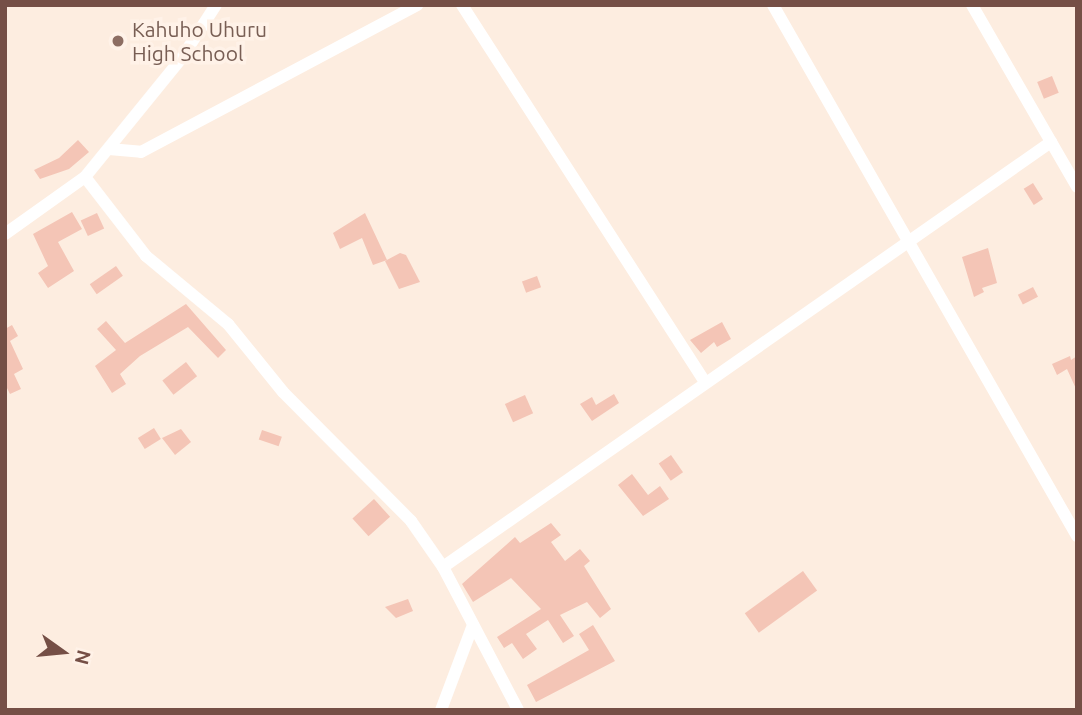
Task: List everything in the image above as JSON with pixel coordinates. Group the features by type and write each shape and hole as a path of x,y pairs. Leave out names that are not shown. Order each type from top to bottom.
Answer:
{"street":[{"path":"5,234 85,177 181,59 216,5"},
{"path":"109,149 141,152 417,5"},
{"path":"462,5 704,381"},
{"path":"773,5 1077,536"},
{"path":"972,5 1077,187"},
{"path":"443,567 704,381 911,242 1051,142"},
{"path":"85,177 146,256 228,324 283,393 398,506 443,567 518,710"},
{"path":"441,710 473,625"}],"building":[{"path":"1052,76 1059,93 1044,99 1037,82"},
{"path":"78,140 89,152 69,169 40,179 34,170 59,158"},
{"path":"1033,183 1043,199 1034,205 1024,189"},
{"path":"72,212 82,229 58,242 74,271 48,288 38,273 48,266 33,234"},
{"path":"97,213 104,228 88,236 81,221"},
{"path":"365,213 387,260 373,265 362,238 340,249 333,233"},
{"path":"988,248 997,283 982,288 984,292 974,297 962,257"},
{"path":"400,253 406,255 420,282 399,289 385,261"},
{"path":"116,266 123,276 97,294 90,284"},
{"path":"537,276 541,287 526,293 522,281"},
{"path":"1033,287 1038,297 1023,305 1018,295"},
{"path":"186,304 226,350 218,358 188,327 140,356 120,374 126,384 112,393 95,366 116,350 97,329 106,321 125,343"},
{"path":"722,322 731,339 717,347 714,342 701,353 690,340"},
{"path":"12,325 18,336 10,341 23,369 14,374 21,389 10,394 5,384 5,329"},
{"path":"1070,356 1071,360 1077,356 1077,391 1067,369 1057,375 1052,364"},
{"path":"186,362 197,376 173,395 162,380"},
{"path":"614,394 619,403 592,421 580,404 592,397 596,405"},
{"path":"525,395 533,413 513,422 505,404"},
{"path":"154,428 161,439 145,449 138,438"},
{"path":"181,429 191,442 175,455 162,438"},
{"path":"262,430 282,437 279,446 259,439"},
{"path":"671,455 683,472 671,481 659,464"},
{"path":"632,474 648,495 660,486 669,499 643,516 618,485"},
{"path":"374,499 390,517 369,536 352,518"},
{"path":"551,523 561,535 551,542 565,561 580,549 590,561 584,566 611,609 600,618 587,602 560,615 574,636 563,643 548,620 526,634 537,649 523,659 512,643 504,648 497,637 541,609 511,578 473,602 462,584 515,537 520,543"},
{"path":"803,571 817,590 759,633 745,613"},
{"path":"408,599 413,611 396,618 385,607"},
{"path":"593,625 615,661 536,702 527,685 589,650 579,634"}],"place":[{"name":"Kahuho Uhuru High School","path":"118,41"}]}
